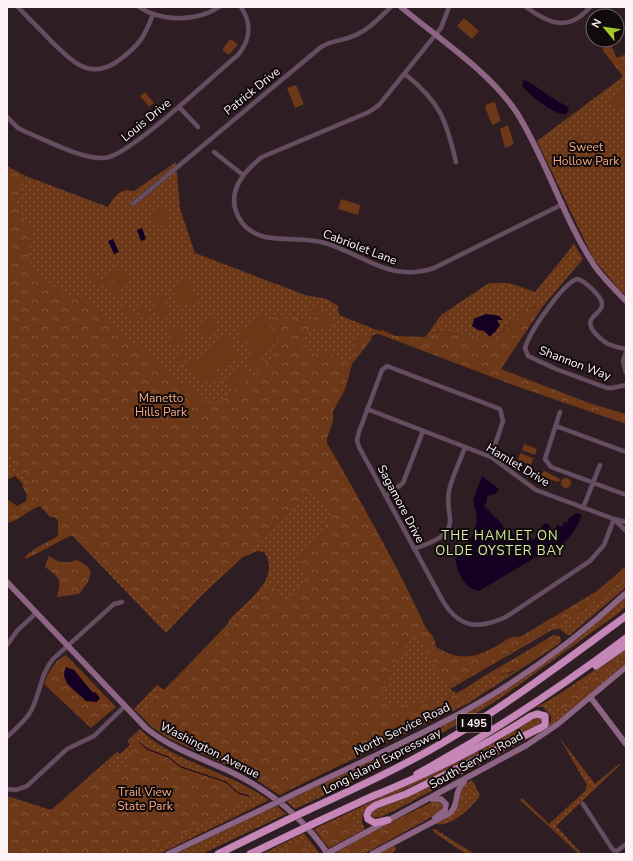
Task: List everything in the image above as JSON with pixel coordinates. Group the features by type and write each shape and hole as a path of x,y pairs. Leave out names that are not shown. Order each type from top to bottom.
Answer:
{"highway":[{"name":"Long Island Expressway","path":"218,854 366,783 448,739 531,686 626,616"},
{"name":"I 495","path":"250,854 371,797 456,752 538,701 626,638"},
{"path":"538,701 594,667 626,645"},
{"path":"371,797 427,774 467,754 494,740 531,716 537,714 545,716 546,725 406,794 376,805 369,810 367,815 368,819 375,823 388,820"}],"main road":[{"path":"401,7 487,78 506,98 530,136 594,264 626,301"},
{"path":"620,295 626,297"},
{"name":"Washington Avenue","path":"7,582 66,646 146,728 162,740 245,779 270,794 297,816 327,854"},
{"name":"North Service Road","path":"168,854 470,708 528,671 568,642 626,593"},
{"name":"South Service Road","path":"327,854 540,737 591,698 626,667"},
{"path":"591,698 626,744"},
{"path":"372,854 445,816 453,810 457,790 470,776"},
{"path":"405,812 436,798 441,799 445,802 446,807 432,822"}],"street":[{"path":"18,7 76,64 96,70 105,69 116,63 135,48 146,33 153,14"},
{"path":"139,7 153,14 174,18 200,16 219,7"},
{"name":"Louis Drive","path":"7,117 18,128 26,132 90,157 114,157 123,152 179,107 238,55 244,47 250,30 246,14 242,7"},
{"name":"Patrick Drive","path":"133,204 321,46 363,32 390,7"},
{"name":"Cabriolet Lane","path":"449,7 444,22 435,36 379,105 369,112 262,157 243,175 235,189 233,203 235,211 247,228 265,237 324,243 357,255 378,267 399,273 422,272 434,268 563,204"},
{"path":"526,7 540,17 558,23 575,20 583,15 590,7"},
{"path":"405,74 426,92 439,109 449,132 456,162"},
{"path":"179,107 198,127"},
{"path":"214,152 243,175"},
{"name":"Shannon Way","path":"626,350 608,343 590,326 591,320 601,309 601,300 586,284 577,279 571,282 552,302 525,348 528,356 556,369 607,388 626,385"},
{"path":"626,350 623,361 626,373"},
{"name":"Sagamore Drive","path":"491,457 503,421 500,409 387,366 382,370 357,440 359,447 450,612 460,621 481,626 506,617 590,561 604,545 614,519"},
{"name":"Hamlet Drive","path":"367,409 491,457 536,490 583,508 626,522"},
{"path":"560,412 545,459 551,467 626,495"},
{"path":"556,426 626,452"},
{"path":"386,496 403,483 423,430"},
{"path":"414,549 441,537 451,521 448,500 449,490 465,447"},
{"path":"583,508 600,465"},
{"name":"Hamlet Drive","path":"614,519 626,530"},
{"path":"7,737 27,717 34,705 46,668 52,659 114,604 122,602"},
{"path":"7,645 17,631 36,613"},
{"path":"7,789 16,790 27,786 67,749 94,736 125,706"},
{"path":"582,804 613,850 617,851 626,844"}],"green space":[{"path":"464,18 479,31 472,39 457,26"},
{"path":"230,39 238,44 229,55 222,50"},
{"path":"603,48 612,48 617,58 626,54 626,80 603,51"},
{"name":"Sweet Hollow Park","path":"624,76 626,77 626,294 621,292 593,258 537,141"},
{"path":"296,85 304,104 295,108 287,88"},
{"path":"145,92 154,103 149,107 140,96"},
{"path":"615,92 625,93 622,110 612,108"},
{"path":"493,102 495,103 501,121 492,125 485,107"},
{"path":"508,125 514,144 505,148 500,129"},
{"path":"587,126 601,129 600,135 586,133"},
{"path":"574,135 583,136 579,153 570,152"},
{"name":"Manetto Hills Park","path":"176,162 180,209 195,253 305,295 327,299 338,306 339,315 382,332 357,341 350,362 311,437 448,688 592,603 626,578 626,587 570,635 567,635 560,629 552,630 450,689 465,699 467,698 466,688 484,676 509,674 520,668 552,639 547,639 553,635 560,636 561,641 559,644 467,704 279,795 254,778 166,737 152,727 134,709 157,685 164,690 260,589 269,571 268,562 264,552 258,551 243,557 203,594 166,633 15,476 7,480 7,179 21,190 26,176 108,207 113,199 121,192 129,190 134,191"},
{"name":"Manetto Hills Park","path":"7,166 26,176 16,206 32,232 27,251 30,263 36,273 64,293 82,298 161,366 212,406 232,393 271,360 278,344 276,328 271,316 277,313 285,318 297,317 314,321 309,311 312,306 327,310 332,321 329,326 317,327 303,334 303,349 324,351 350,362 357,340 372,335 371,340 352,364 345,390 333,411 333,421 327,438 327,443 390,555 426,628 433,636 436,647 453,655 476,655 491,649 509,638 520,637 597,591 626,566 626,578 592,603 448,688 418,637 411,637 390,671 387,686 382,694 384,702 401,705 429,700 436,703 466,688 467,698 450,709 435,714 430,719 407,732 370,746 280,795 243,771 179,740 158,728 147,715 147,708 156,693 159,691 165,691 222,637 273,583 276,593 281,601 295,596 305,578 298,560 327,526 330,518 329,510 323,501 310,493 208,586 169,627 165,625 103,562 82,537 70,536 26,559 25,557 32,550 58,536 58,517 50,517 40,506 12,522 8,523 7,521 7,499 17,506 26,501 27,495 22,486 28,482 7,450"},
{"path":"341,199 360,205 358,215 338,209"},
{"path":"164,208 171,222 156,229 149,216"},
{"path":"574,244 583,259 543,306 529,308 493,339 438,331 427,335 441,315 489,283 509,283 535,292","holes":["486,314 495,315 503,320 497,320 499,327 495,333 485,332 474,319"]},
{"path":"89,267 101,278 96,287 85,273"},
{"path":"115,267 120,271 109,287 104,283"},
{"path":"122,271 130,279 120,289 121,293 116,299 108,292"},
{"path":"188,280 196,301 178,307 173,291"},
{"path":"162,293 169,315 159,318 152,296"},
{"path":"142,304 149,316 143,320 136,308"},
{"path":"128,306 137,316 133,321 123,310"},
{"path":"543,306 501,369 589,403 626,414 626,424 513,385 376,333 382,332 380,329 395,336 425,337 438,331 493,339 529,308"},
{"path":"261,315 269,325 248,342 247,339 242,341 237,332 242,329 246,337 243,329"},
{"path":"214,317 219,326 202,338 199,327"},
{"path":"270,326 276,340 258,357 265,364 255,373 246,363 255,354 248,347"},
{"path":"183,327 183,334 169,336 169,329"},
{"path":"228,334 236,350 224,357 219,348 226,367 220,372 210,349 218,346 215,341"},
{"path":"184,336 185,343 171,344 170,338"},
{"path":"237,351 241,358 227,365 223,358"},
{"path":"210,352 220,378 211,381 197,379 187,364"},
{"path":"179,354 183,354 186,359 183,364 179,364 176,361 176,357"},
{"path":"242,366 251,375 234,392 225,382"},
{"path":"524,444 537,449 535,455 522,450"},
{"path":"520,453 533,458 531,465 518,460"},
{"path":"545,471 560,479 559,482 543,478 541,475"},
{"path":"566,478 571,483 566,488 561,483"},
{"path":"49,556 62,562 77,560 87,566 91,572 88,582 79,594 57,597 59,586 58,579 45,567"},
{"path":"626,596 626,606 620,612 505,695 472,716 384,766 382,765 374,772 295,809 286,801 396,750 476,708 502,692 550,658"},
{"path":"547,639 552,639 554,642 531,662 503,674 484,676"},
{"path":"626,649 626,663 559,720 544,730 396,810 380,817 372,817 371,811 545,728 551,721 551,716 543,707 537,707"},
{"path":"626,652 626,658 562,710 557,706 554,700 560,694 591,681"},
{"path":"66,655 116,707 91,728 44,684 52,667","holes":["74,670 92,692 96,693 86,701 66,683"]},
{"path":"540,717 542,719 538,726 368,807 362,817 362,823 365,829 329,848 314,829 470,755 532,718"},
{"name":"Trail View State Park","path":"140,729 148,737 167,749 239,783 269,800 159,854 7,854 7,796 51,810 117,752 120,754 130,745 127,741"},
{"path":"559,737 595,784 619,764 621,764 556,826 582,854 579,854 520,800 522,798 549,824 585,791 587,785"},
{"name":"Trail View State Park","path":"139,741 167,762 215,774 251,789 235,803 195,828 140,854 7,854 7,798 50,813 54,812 100,769 123,770 131,759 133,742"},
{"path":"472,780 480,795 477,800 455,819 448,823 437,824 436,823 455,811 458,805 458,795 464,784"},
{"path":"434,801 440,801 443,805 439,813 364,854 333,854 364,836"},
{"path":"436,801 438,805 433,814 362,854 336,854 359,840 373,836"},
{"path":"276,805 286,814 202,854 176,854"},
{"path":"348,818 353,819 353,825 356,829 349,836 331,845 320,829 335,821"},
{"path":"432,829 435,829 474,854 466,854 435,833"},
{"path":"304,833 320,854 262,854"},
{"path":"299,842 306,842 312,852 311,854 276,854"},
{"path":"394,845 396,849 392,854 378,854"}],"shaded area":[{"path":"524,80 567,106 569,110 566,114 561,114 542,104 522,85"},
{"path":"142,228 146,239 141,241 137,230"},
{"path":"113,239 119,252 114,254 108,241"},
{"path":"486,314 499,316 503,320 497,320 500,325 490,337 484,331 478,330 472,326 474,319"},
{"path":"482,476 499,489 495,494 487,496 487,501 484,506 502,524 505,532 513,535 518,533 534,540 536,537 541,541 552,538 553,533 557,532 555,529 557,525 562,527 564,522 567,523 569,518 576,513 582,515 572,534 558,547 543,553 479,591 469,587 462,579 455,559 466,548 475,530 477,516 473,500"},
{"path":"544,524 548,524 550,528 548,532 544,532 542,530 542,526"},
{"path":"66,667 74,670 92,692 96,693 100,698 97,702 86,701 66,682 64,672"}],"waterway":[{"path":"140,743 147,749 168,757 181,767 226,782 238,793 249,796"}],"district":[{"name":"THE HAMLET ON OLDE OYSTER BAY","path":"500,544"}]}
